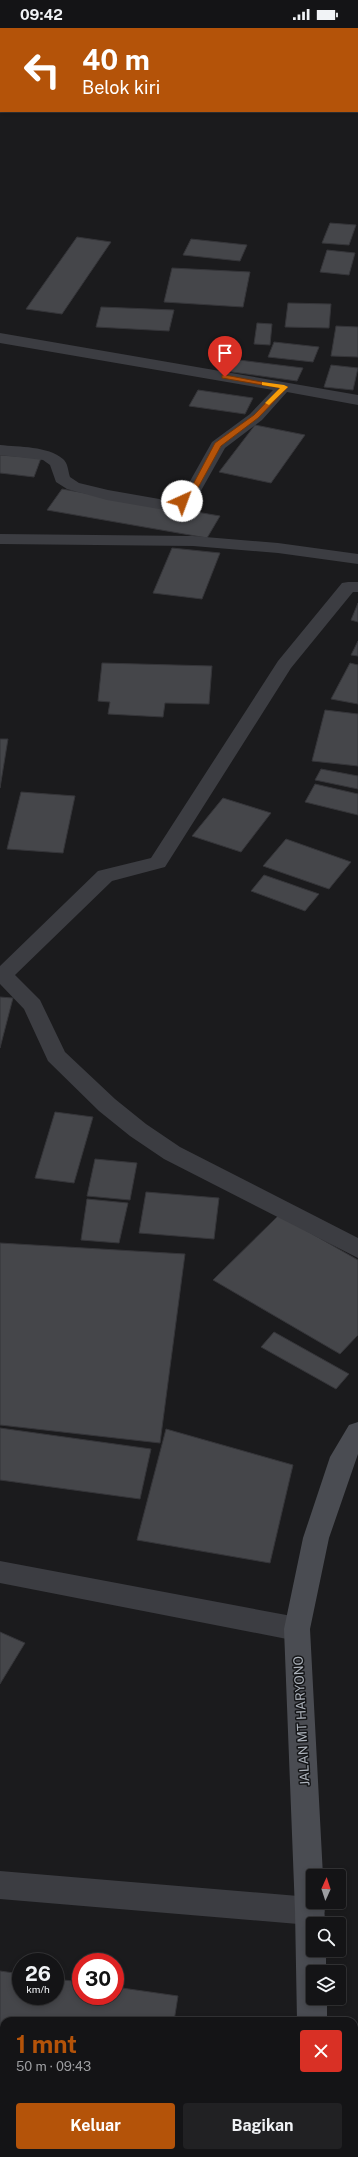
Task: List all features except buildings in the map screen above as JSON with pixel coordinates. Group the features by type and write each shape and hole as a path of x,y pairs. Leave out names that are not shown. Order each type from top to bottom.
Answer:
{"main road":[{"name":"JALAN MT HARYONO","path":"312,2017 310,1911 297,1628 316,1538 343,1457 358,1432"}],"street":[{"path":"0,338 358,400"},
{"path":"0,450 49,457 58,463 62,479 72,486 107,495 165,505 171,504 182,501 192,494 218,445 256,417 284,387"},
{"path":"0,538 193,541 278,548 358,559"},
{"path":"358,587 348,587 284,665 158,863 106,876 2,975 33,1005 56,1056 82,1079 107,1105 138,1130 172,1153 358,1249"},
{"path":"0,1572 297,1628"},
{"path":"0,1885 310,1911"}],"slow traffic":[{"path":"264,383 284,387 269,403"}],"route":[{"path":"182,501 192,494 218,445 256,417 284,387 225,377"}]}
